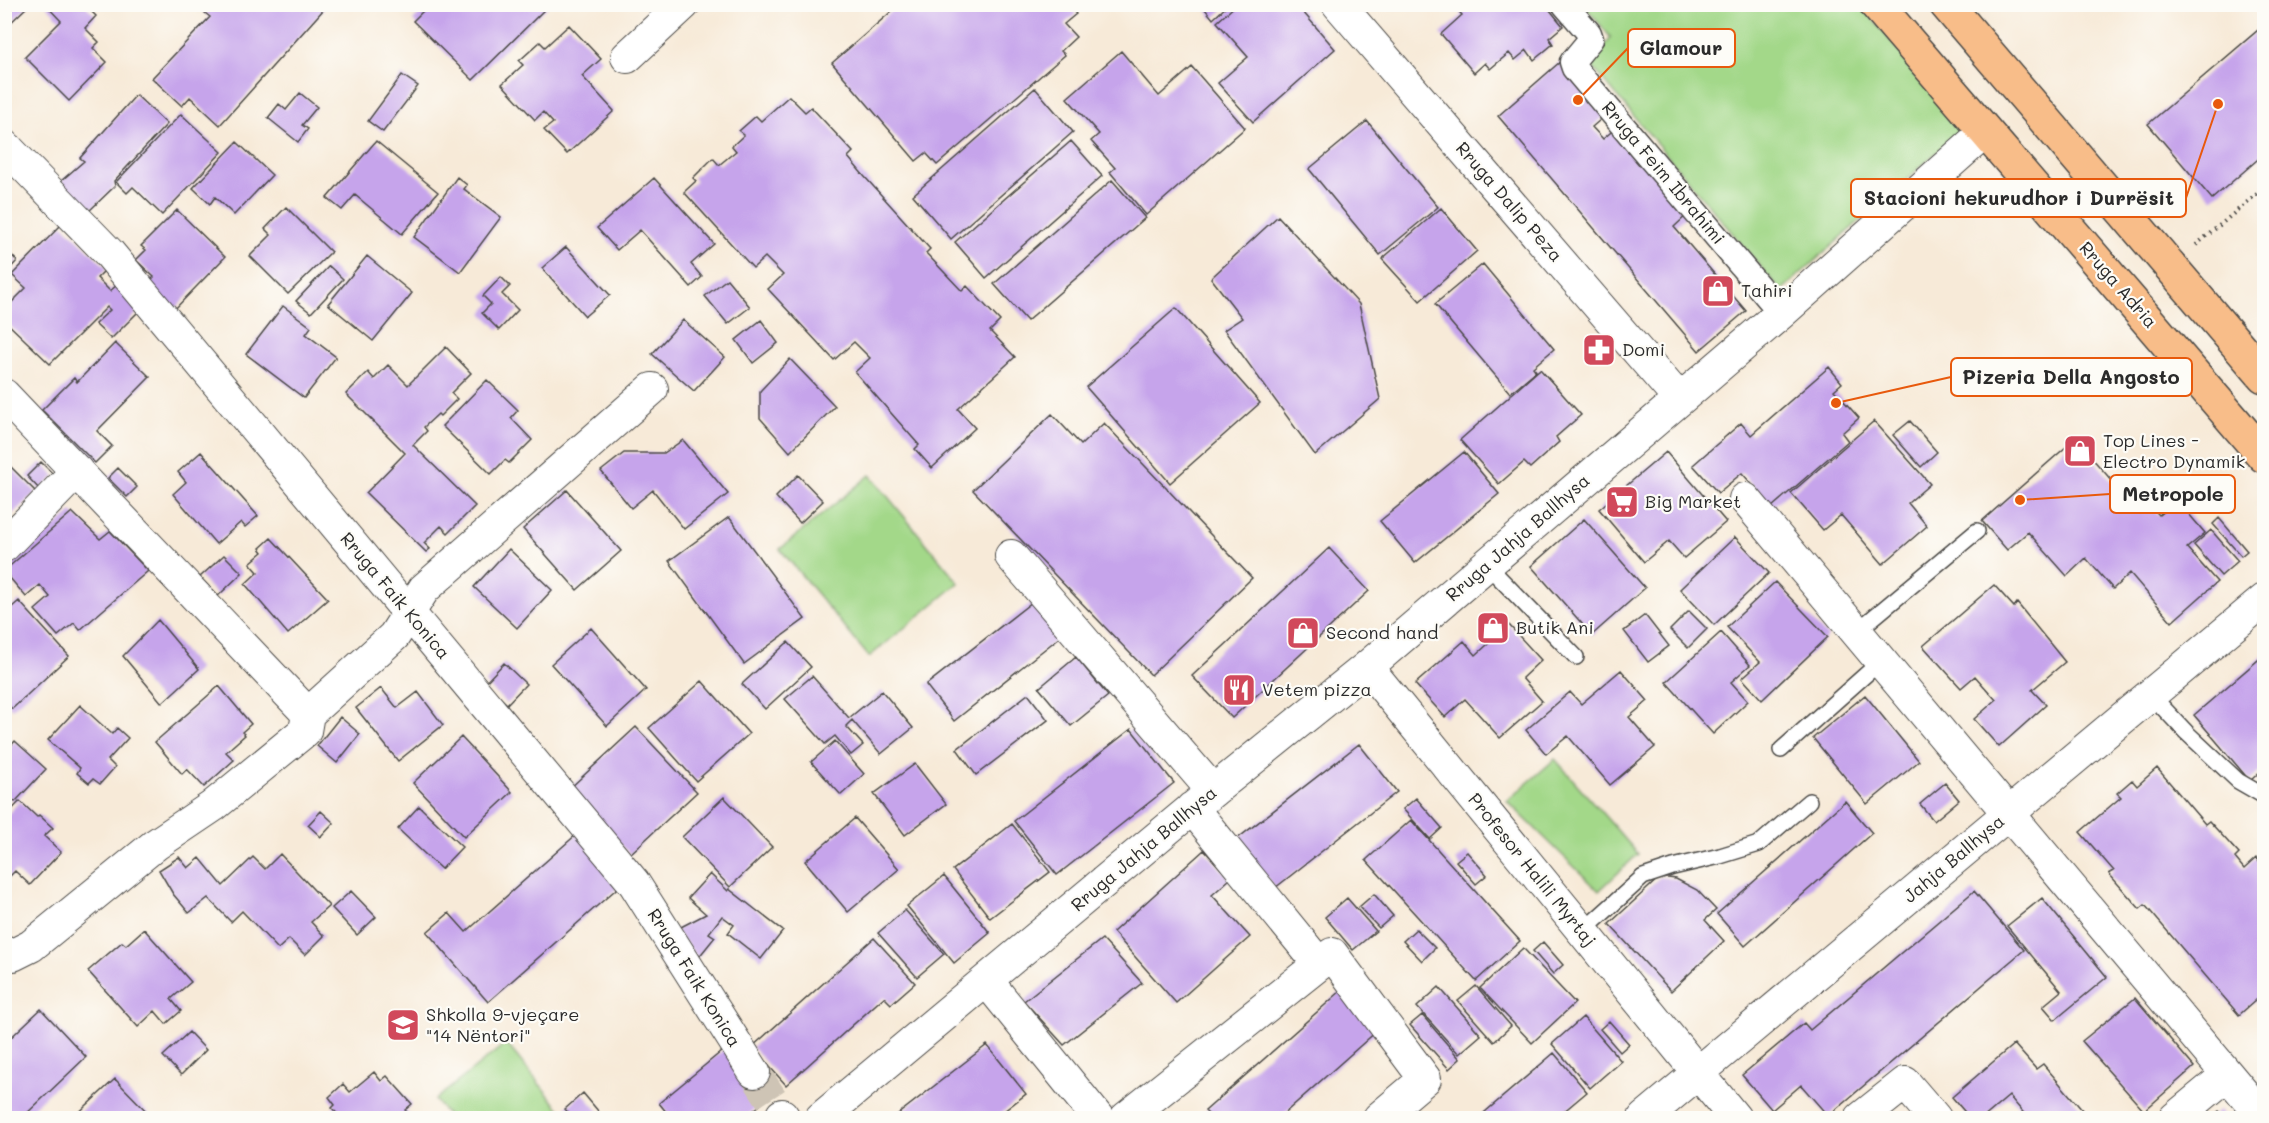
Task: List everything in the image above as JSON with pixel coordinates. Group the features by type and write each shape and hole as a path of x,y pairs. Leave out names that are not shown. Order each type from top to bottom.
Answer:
{"main road":[{"name":"Rruga Adria","path":"1876,4 2265,456"},
{"path":"1946,4 2265,376"}],"street":[{"path":"627,57 684,4"},
{"name":"Rruga Dalip Peza","path":"1338,4 1679,399"},
{"name":"Rruga Feim Ibrahimi","path":"1564,4 1589,33 1591,39 1572,62 1574,68 1781,313"},
{"name":"Rruga Jahja Ballhysa","path":"821,1119 1203,799 1367,667 1781,313 1985,132"},
{"name":"Rruga Faik Konica","path":"4,145 109,253 634,883 754,1072"},
{"path":"4,951 13,955 31,946 155,845 213,806 305,731 308,714 394,636 424,589 652,389"},
{"path":"4,395 308,714"},
{"path":"4,546 77,471"},
{"path":"1745,499 2264,1119"},
{"path":"1011,556 1203,799 1319,964"},
{"name":"Jahja Ballhysa","path":"1644,1119 2265,600"},
{"name":"Profesor Halili Myrtaj","path":"1367,667 1735,1119"},
{"path":"1126,1119 1332,954 1425,1078 1379,1119"},
{"path":"987,981 1098,1119"},
{"path":"2175,1119 2227,1075"},
{"path":"1861,1119 1905,1083 1935,1119"}],"lane":[{"path":"1856,632 1977,531"},
{"path":"1486,564 1576,657"},
{"path":"1781,750 1881,661"},
{"path":"2151,694 2186,732 2238,781 2265,796"},
{"path":"1582,932 1643,877 1759,844 1809,801"}],"path":[{"path":"2192,248 2265,188"}],"green space":[{"path":"1584,5 1861,5 1964,128 1781,291 1590,64 1611,38"},
{"path":"870,475 959,583 869,657 780,549"},
{"path":"1555,759 1638,854 1599,891 1507,801"},
{"path":"506,1043 567,1118 450,1118 435,1100"}],"building":[{"path":"45,4 84,4 96,16 85,28 99,42 93,48 107,62 69,101 25,57 61,21"},
{"path":"194,4 319,4 324,9 220,125 190,97 182,106 152,78 210,17"},
{"path":"430,4 550,4 473,80 413,21"},
{"path":"900,4 1067,4 1076,14 1064,24 1076,37 1061,51 1065,55 937,165 926,153 916,161 832,63"},
{"path":"1201,4 1229,4 1213,19"},
{"path":"1237,4 1296,4 1335,49 1253,122 1218,83 1248,57 1217,22"},
{"path":"1452,4 1512,4 1517,9 1522,4 1545,4 1563,26 1549,38 1553,44 1534,60 1527,50 1515,60 1509,53 1490,69 1485,63 1474,73 1441,34 1462,15"},
{"path":"4,5 29,5 4,29"},
{"path":"569,25 601,59 582,76 614,111 567,154 544,130 553,123 543,112 535,120 502,84 523,65 519,61 540,42 545,47"},
{"path":"2264,25 2264,154 2212,199 2148,124"},
{"path":"1121,51 1159,96 1192,67 1245,128 1146,215 1110,172 1115,168 1091,141 1099,134 1067,98"},
{"path":"1561,61 1607,114 1592,127 1603,139 1617,127 1690,212 1674,227 1746,311 1699,351 1498,116"},
{"path":"402,75 418,86 383,132 368,121"},
{"path":"1035,88 1073,132 951,239 913,195"},
{"path":"300,93 317,107 302,125 308,129 298,142 268,118 279,104 286,110"},
{"path":"136,95 167,124 114,181 115,186 87,213 61,181 84,161 80,158"},
{"path":"789,96 805,112 811,107 853,152 848,157 930,249 926,253 962,291 967,286 1000,321 990,331 1015,357 958,409 975,428 932,468 915,449 919,445 855,372 870,358 854,342 834,360 768,289 783,275 765,257 753,268 684,192 696,181 693,178 713,158 719,165 736,151 732,146 744,135 739,131 756,116 761,121"},
{"path":"181,114 222,152 162,215 133,187 127,193 116,182"},
{"path":"1367,121 1438,207 1380,255 1309,169"},
{"path":"376,141 438,192 402,234 355,195 342,210 327,198"},
{"path":"1071,141 1102,176 986,278 955,242"},
{"path":"237,142 272,175 234,215 215,197 210,204 193,188"},
{"path":"457,177 467,185 464,189 501,217 460,272 414,237"},
{"path":"654,178 714,244 691,264 702,277 691,287 640,230 617,250 597,228"},
{"path":"1112,180 1145,218 1027,321 994,284"},
{"path":"286,207 331,252 288,294 250,256 271,235 265,229"},
{"path":"1441,208 1477,251 1420,301 1382,259"},
{"path":"177,210 225,257 172,312 145,286 154,277 136,260 146,250 141,246"},
{"path":"1278,216 1359,304 1380,399 1315,455 1224,330 1242,318 1211,278"},
{"path":"62,224 107,268 97,278 110,291 117,285 142,308 111,339 95,324 110,310 107,307 50,364 4,320 4,310 26,288 12,275"},
{"path":"566,247 610,295 585,316 542,268"},
{"path":"5,248 17,261 5,274"},
{"path":"367,256 412,293 373,341 328,304"},
{"path":"1483,264 1554,349 1533,367 1536,371 1510,393 1435,304"},
{"path":"329,266 343,279 311,313 296,301"},
{"path":"501,277 510,286 502,294 518,310 499,330 482,313 491,304 483,296"},
{"path":"727,279 750,307 728,324 705,296"},
{"path":"283,306 311,327 306,334 336,357 304,398 246,354"},
{"path":"1176,308 1260,403 1170,483 1086,387"},
{"path":"683,320 725,357 694,391 652,354"},
{"path":"761,320 778,343 753,363 736,340"},
{"path":"115,343 150,377 97,431 112,446 95,463 42,410 74,378 77,382"},
{"path":"446,347 471,373 451,393 457,399 440,416 438,414 424,427 427,431 413,445 475,506 448,533 441,526 424,543 430,549 426,552 366,493 405,453 346,394 368,372 374,379 388,365 408,385"},
{"path":"790,359 835,406 790,452 760,418 760,391"},
{"path":"1829,367 1842,383 1834,390 1859,418 1842,433 1848,441 1772,507 1742,473 1718,493 1693,465 1741,423 1751,435"},
{"path":"1540,369 1581,415 1556,437 1559,442 1530,468 1524,462 1499,484 1460,440"},
{"path":"487,380 518,410 511,418 532,440 509,463 505,460 491,474 442,426"},
{"path":"1052,414 1081,445 1104,423 1252,578 1151,675 973,490"},
{"path":"1874,421 1930,484 1908,503 1927,526 1883,564 1841,515 1823,530 1791,493"},
{"path":"1910,421 1937,452 1921,467 1893,435"},
{"path":"2075,439 2137,509 2146,501 2159,515 2177,500 2205,533 2187,548 2217,582 2172,622 2130,573 2113,589 2086,558 2067,576 2028,532 2007,550 1982,521"},
{"path":"683,440 728,494 684,529 653,490 631,508 601,471 624,453 664,453"},
{"path":"201,452 258,516 245,527 241,522 216,544 173,494 186,482 178,472"},
{"path":"1464,452 1499,494 1415,563 1380,521"},
{"path":"1666,452 1726,522 1684,558 1669,541 1644,562 1599,509"},
{"path":"4,460 36,492 4,522"},
{"path":"41,462 55,476 40,490 27,476"},
{"path":"118,468 137,487 127,497 108,478"},
{"path":"798,475 823,501 800,523 776,497"},
{"path":"567,490 621,551 577,590 523,529"},
{"path":"72,512 100,539 110,531 148,571 80,630 74,623 58,636 35,610 50,597 40,585 26,597 4,571"},
{"path":"729,517 805,619 744,664 669,561"},
{"path":"2219,518 2247,551 2241,556 2213,524"},
{"path":"1584,519 1645,588 1592,635 1531,566"},
{"path":"2211,530 2238,561 2221,576 2194,545"},
{"path":"1735,537 1769,573 1714,625 1680,589"},
{"path":"271,538 328,599 288,634 245,584 258,572 250,563 263,552 260,548"},
{"path":"1329,548 1369,591 1232,718 1192,676"},
{"path":"509,549 552,590 517,628 474,587"},
{"path":"224,555 242,573 218,596 200,577"},
{"path":"1775,582 1828,637 1762,700 1742,678 1760,662 1727,627"},
{"path":"1994,585 2014,607 2017,603 2065,662 2032,690 2046,705 1999,747 1974,719 1996,700 1975,676 1961,688 1923,646"},
{"path":"19,601 69,656 12,709 4,700 4,614"},
{"path":"1032,602 1060,637 954,721 926,685"},
{"path":"1689,611 1707,629 1688,648 1670,630"},
{"path":"1645,615 1669,646 1648,662 1624,631"},
{"path":"158,620 199,669 162,703 123,656"},
{"path":"1509,625 1541,660 1522,678 1542,701 1500,738 1465,699 1445,717 1415,684 1464,641 1476,655"},
{"path":"591,628 646,690 607,726 551,664"},
{"path":"1721,632 1750,665 1731,682 1748,701 1713,734 1666,682"},
{"path":"788,642 811,667 765,709 742,684"},
{"path":"2264,655 2264,768 2250,781 2194,715"},
{"path":"1076,657 1108,696 1071,726 1039,688"},
{"path":"504,663 526,684 507,704 485,683"},
{"path":"1621,670 1648,701 1629,717 1655,747 1610,785 1568,736 1546,754 1526,730 1570,692 1581,704"},
{"path":"812,676 849,718 882,691 913,728 881,754 852,720 846,726 863,745 851,755 835,736 825,744 785,699"},
{"path":"702,681 749,734 696,781 649,728"},
{"path":"219,686 251,724 242,732 245,735 226,752 234,760 204,787 187,769 182,774 155,742"},
{"path":"381,688 397,708 418,692 443,725 398,761 356,708"},
{"path":"1028,694 1048,720 976,775 957,749"},
{"path":"1865,695 1919,761 1867,804 1813,738"},
{"path":"80,705 112,734 117,728 128,738 108,760 115,767 100,784 93,779 89,783 77,773 80,768 48,740"},
{"path":"340,717 360,734 337,763 317,746"},
{"path":"636,727 697,792 630,854 569,789"},
{"path":"1131,729 1174,783 1057,875 1014,821"},
{"path":"461,737 512,792 464,837 413,783"},
{"path":"15,741 46,769 15,802 4,792 4,753"},
{"path":"835,741 864,774 841,795 811,762"},
{"path":"1359,744 1397,792 1275,888 1237,839"},
{"path":"915,764 946,804 905,835 874,794"},
{"path":"2157,768 2205,824 2209,821 2239,854 2235,858 2244,869 2256,858 2264,868 2264,993 2239,1015 2145,905 2140,909 2109,874 2114,871 2080,832 2121,797 2117,793 2132,780 2137,786"},
{"path":"1945,783 1959,800 1934,821 1920,804"},
{"path":"724,797 772,847 730,887 682,837"},
{"path":"1416,798 1442,828 1430,839 1403,809"},
{"path":"20,801 53,828 44,836 61,852 30,885 15,871 4,882 4,818"},
{"path":"1845,801 1872,833 1745,946 1717,914"},
{"path":"419,806 462,847 441,869 398,829"},
{"path":"321,811 334,823 321,837 308,825"},
{"path":"855,818 899,869 848,912 805,861"},
{"path":"1411,820 1520,941 1476,981 1366,860"},
{"path":"1012,824 1050,872 990,918 953,870"},
{"path":"578,833 622,884 488,1002 427,932 449,913 466,932"},
{"path":"1204,850 1230,879 1212,895 1250,937 1176,1003 1113,932"},
{"path":"1467,852 1487,875 1476,884 1456,861"},
{"path":"280,854 329,906 311,922 324,936 305,955 289,939 278,949 242,911 231,922 208,898 189,913 173,894 159,870 179,857 188,868 200,858 223,886 253,857 265,869"},
{"path":"710,874 728,891 729,889 783,931 761,959 728,933 734,925 722,916 709,933 715,937 698,958 675,930 706,914 688,898"},
{"path":"944,876 990,933 954,963 907,906"},
{"path":"1660,877 1676,879 1697,890 1716,910 1705,920 1724,941 1671,991 1609,924"},
{"path":"351,891 376,917 357,935 332,908"},
{"path":"1974,891 2024,950 1828,1116 1801,1085 1772,1110 1742,1075 1804,1023 1810,1030"},
{"path":"1374,894 1393,916 1379,928 1359,907"},
{"path":"1347,898 1376,931 1353,950 1325,917"},
{"path":"2042,898 2107,977 2055,1020 2043,1006 2061,991 2007,926"},
{"path":"905,910 944,954 917,977 878,933"},
{"path":"144,929 191,982 171,999 181,1011 166,1024 155,1011 138,1027 88,971 122,942 126,945"},
{"path":"1416,929 1435,948 1422,961 1403,941"},
{"path":"874,938 915,983 891,1004 884,997 786,1085 752,1047"},
{"path":"1102,939 1142,983 1064,1045 1024,1001"},
{"path":"1543,942 1563,965 1553,974 1533,951"},
{"path":"1523,948 1575,1003 1532,1043 1480,988"},
{"path":"1476,986 1511,1026 1494,1042 1458,1001"},
{"path":"1439,987 1481,1035 1459,1054 1417,1007"},
{"path":"1342,990 1378,1030 1279,1118 1212,1118 1205,1111"},
{"path":"2135,998 2194,1067 2144,1111 2082,1041"},
{"path":"41,1009 86,1057 23,1117 25,1118 4,1118 4,1044"},
{"path":"1422,1015 1460,1059 1449,1069 1410,1025"},
{"path":"1583,1017 1621,1061 1590,1088 1552,1044"},
{"path":"1609,1021 1629,1044 1620,1052 1600,1029"},
{"path":"189,1032 206,1050 181,1075 163,1056"},
{"path":"2014,1044 2036,1069 2043,1064 2089,1118 2028,1118 2009,1096 1983,1118 1970,1118 1952,1097"},
{"path":"987,1045 1026,1094 995,1118 893,1118"},
{"path":"727,1047 769,1098 744,1118 671,1118 659,1103"},
{"path":"1554,1053 1587,1092 1556,1118 1478,1118"},
{"path":"374,1072 381,1081 387,1076 412,1104 405,1110 413,1118 341,1118 332,1108 335,1105 329,1097 343,1084 350,1092"},
{"path":"115,1079 153,1118 73,1118"},
{"path":"583,1093 604,1118 573,1118 565,1109"},
{"path":"2219,1111 2226,1118 2210,1118"}],"tunnel":[{"path":"754,1072 782,1115"}],"place":[{"name":"Glamour","path":"1578,100"},
{"name":"Stacioni hekurudhor i Durrësit","path":"2218,104"},
{"name":"Tahiri","path":"1718,291"},
{"name":"Domi","path":"1599,350"},
{"name":"Pizeria Della Angosto","path":"1836,403"},
{"name":"Top Lines - Electro Dynamik","path":"2080,451"},
{"name":"Metropole","path":"2020,500"},
{"name":"Big Market","path":"1622,502"},
{"name":"Butik Ani","path":"1493,628"},
{"name":"Second hand","path":"1303,633"},
{"name":"Vetem pizza","path":"1239,690"},
{"name":"Shkolla 9-vjeçare \"14 Nëntori\"","path":"403,1025"}]}
